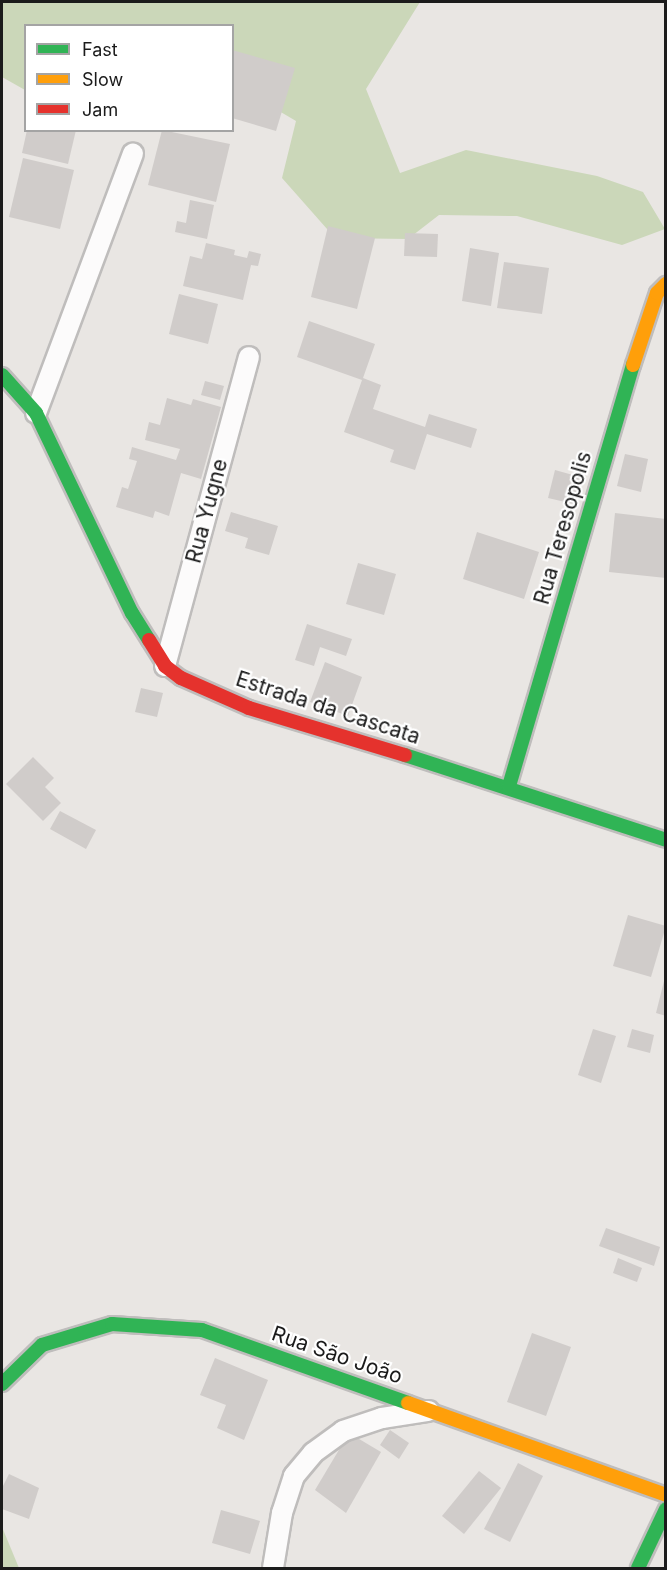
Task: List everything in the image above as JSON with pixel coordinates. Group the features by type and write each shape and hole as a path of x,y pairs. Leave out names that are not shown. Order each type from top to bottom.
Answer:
{"main road":[{"name":"Rua Teresopolis","path":"509,786 637,351 657,293 666,284"},
{"name":"Estrada da Cascata","path":"2,375 36,413 132,613 165,666 181,678 249,708 509,786 666,840"},
{"name":"Rua São João","path":"2,1384 42,1345 112,1324 202,1330 433,1410 666,1495"},
{"path":"638,1569 666,1509"}],"street":[{"path":"36,413 134,154"},
{"name":"Rua Yugne","path":"165,666 249,357"},
{"path":"273,1569 282,1513 294,1476 313,1453 343,1431 382,1418 433,1410"}],"green space":[{"path":"2,2 420,2 366,89 400,173 466,150 597,176 643,192 665,229 622,245 517,216 439,215 408,239 335,238 282,178 296,121 234,85 234,24 24,24 24,89 2,77"},
{"path":"2,1527 19,1568 2,1568"}],"building":[{"path":"234,51 295,68 276,131 234,119"},
{"path":"27,132 76,132 68,164 22,153"},
{"path":"161,132 230,144 216,202 148,185"},
{"path":"23,158 74,170 60,229 9,217"},
{"path":"190,200 214,205 207,239 175,232 177,221 186,223"},
{"path":"328,226 375,238 357,309 311,297"},
{"path":"405,233 438,234 437,257 404,256"},
{"path":"206,243 235,250 234,255 247,258 249,251 261,254 258,266 251,265 243,300 183,286 190,256 202,259"},
{"path":"470,248 499,253 491,306 462,301"},
{"path":"504,262 549,268 542,314 497,308"},
{"path":"179,294 218,304 208,344 169,334"},
{"path":"309,321 375,344 363,378 381,385 373,409 425,427 429,414 477,429 471,448 427,434 415,470 390,462 394,450 344,432 362,380 297,357"},
{"path":"205,381 224,386 220,400 201,395"},
{"path":"167,398 191,405 193,399 221,407 201,479 181,473 169,516 155,511 153,518 116,507 122,487 128,489 137,461 129,459 132,447 176,460 180,449 145,440 149,422 160,425"},
{"path":"625,454 648,459 641,492 617,486"},
{"path":"555,470 580,477 574,504 548,498"},
{"path":"231,512 278,526 269,555 245,548 248,538 225,531"},
{"path":"615,513 666,519 666,578 609,572"},
{"path":"477,532 539,552 524,599 463,579"},
{"path":"358,563 396,574 384,615 346,604"},
{"path":"307,624 352,639 346,656 320,647 314,666 295,660"},
{"path":"325,662 362,677 348,716 310,702"},
{"path":"141,688 163,693 157,717 135,712"},
{"path":"33,757 54,778 45,787 61,803 43,821 6,784"},
{"path":"60,811 96,830 86,849 50,829"},
{"path":"628,915 666,926 651,977 613,966"},
{"path":"666,977 666,1016 656,1013"},
{"path":"593,1029 616,1036 601,1083 578,1075"},
{"path":"632,1029 654,1035 650,1053 627,1047"},
{"path":"606,1228 660,1247 654,1266 599,1246"},
{"path":"618,1258 642,1268 637,1282 613,1273"},
{"path":"532,1333 571,1347 546,1416 507,1402"},
{"path":"215,1358 268,1380 244,1440 217,1428 226,1405 200,1395"},
{"path":"390,1430 409,1443 399,1459 380,1445"},
{"path":"349,1433 381,1452 346,1513 315,1490"},
{"path":"518,1463 543,1476 510,1542 484,1529"},
{"path":"479,1471 501,1488 464,1534 442,1516"},
{"path":"9,1474 39,1488 29,1519 2,1509 2,1488"},
{"path":"221,1510 260,1521 250,1554 212,1543"}],"traffic: fast":[{"path":"509,786 633,365"},
{"path":"2,375 36,413 132,613 149,640"},
{"path":"405,755 666,840"},
{"path":"2,1384 42,1345 112,1324 202,1330 408,1403"},
{"path":"638,1568 666,1509"}],"traffic: slow":[{"path":"633,365 657,293 666,284"},
{"path":"408,1403 666,1495"}],"traffic: jam":[{"path":"149,640 165,666 181,678 249,708 405,755"}]}
